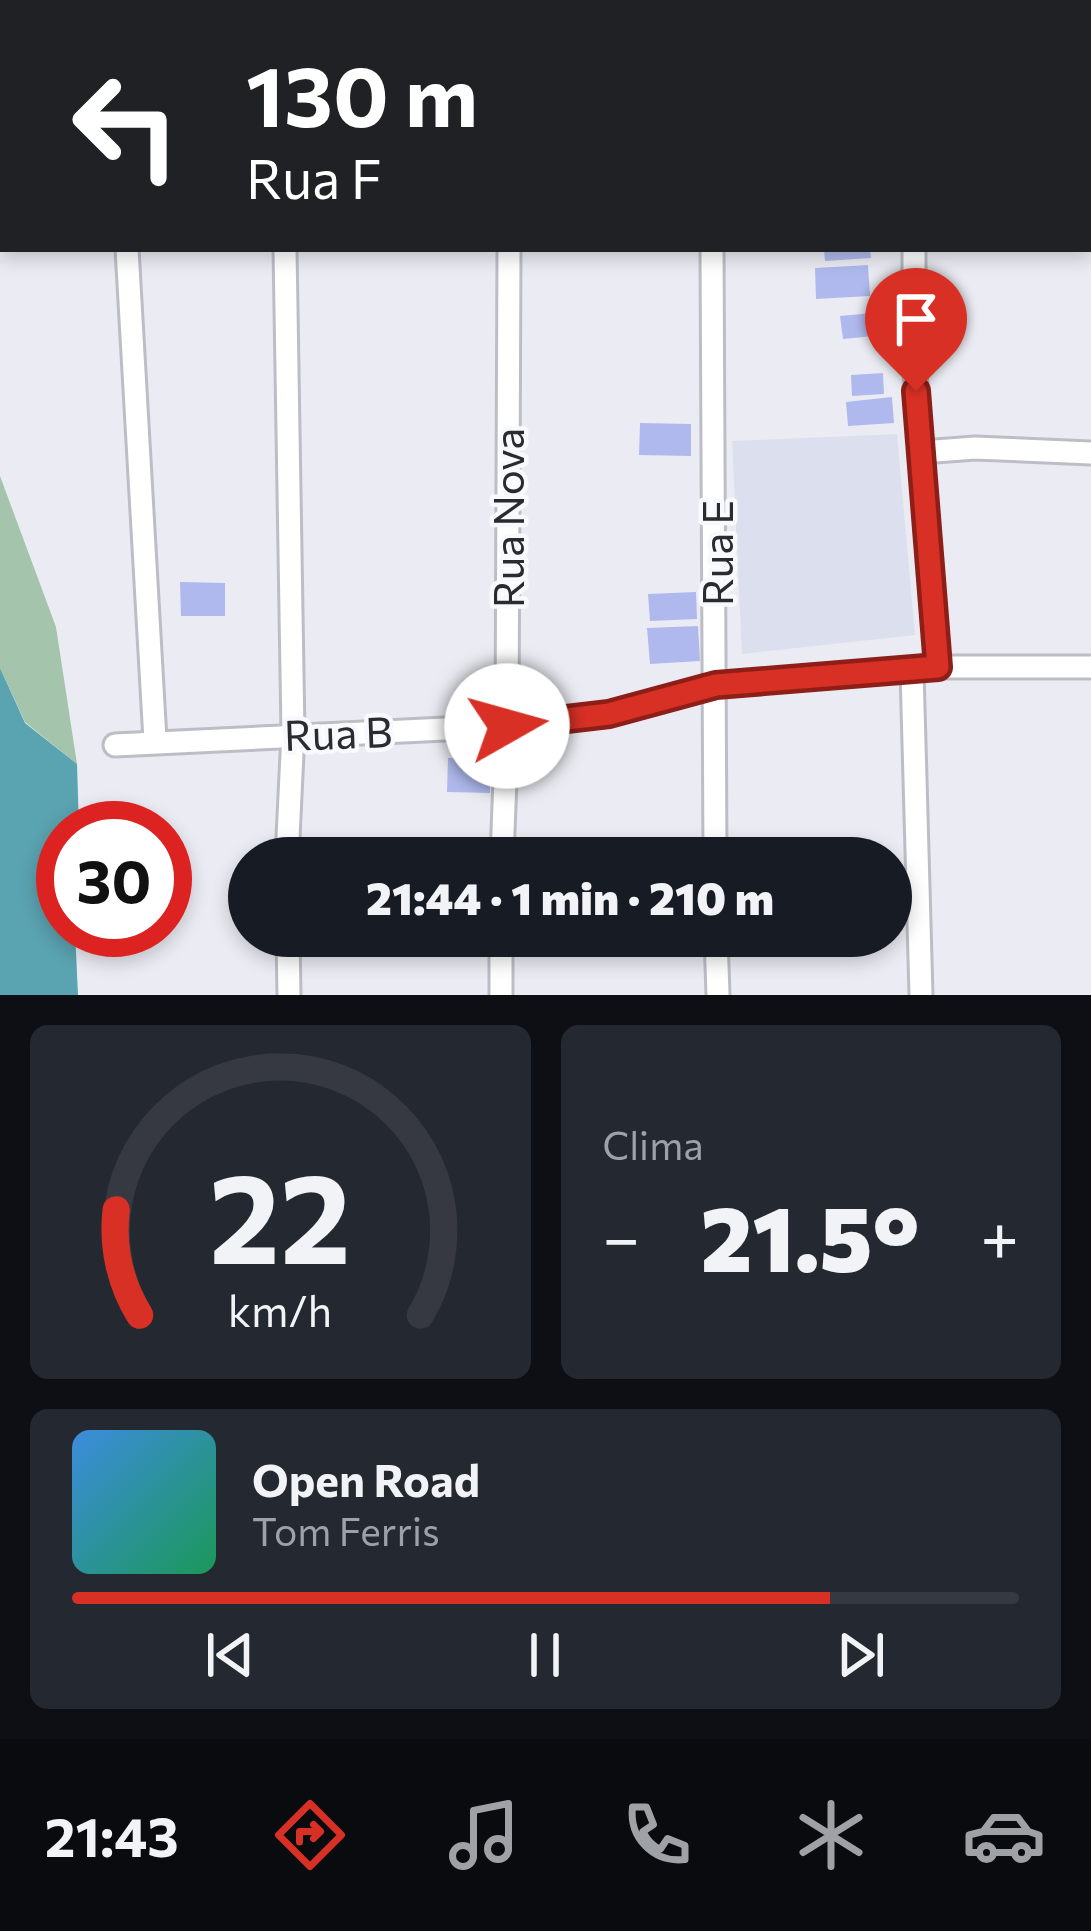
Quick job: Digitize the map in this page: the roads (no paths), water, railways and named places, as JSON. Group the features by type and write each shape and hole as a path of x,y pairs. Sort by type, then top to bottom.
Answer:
{"street":[{"path":"127,252 155,740"},
{"path":"284,252 293,734 288,837"},
{"name":"Rua Nova","path":"503,837 509,252"},
{"name":"Rua E","path":"712,252 715,837"},
{"path":"914,252 914,358 938,667"},
{"path":"922,452 975,448 1091,453"},
{"name":"Rua B","path":"115,745 507,726 609,714 716,685 938,667 1091,667"},
{"path":"912,670 921,995"},
{"path":"288,957 289,995"},
{"path":"500,995 501,957"},
{"path":"717,957 718,995"}],"water":[{"path":"0,668 25,723 77,764 78,801 36,801 36,957 76,957 78,995 0,995"}]}
